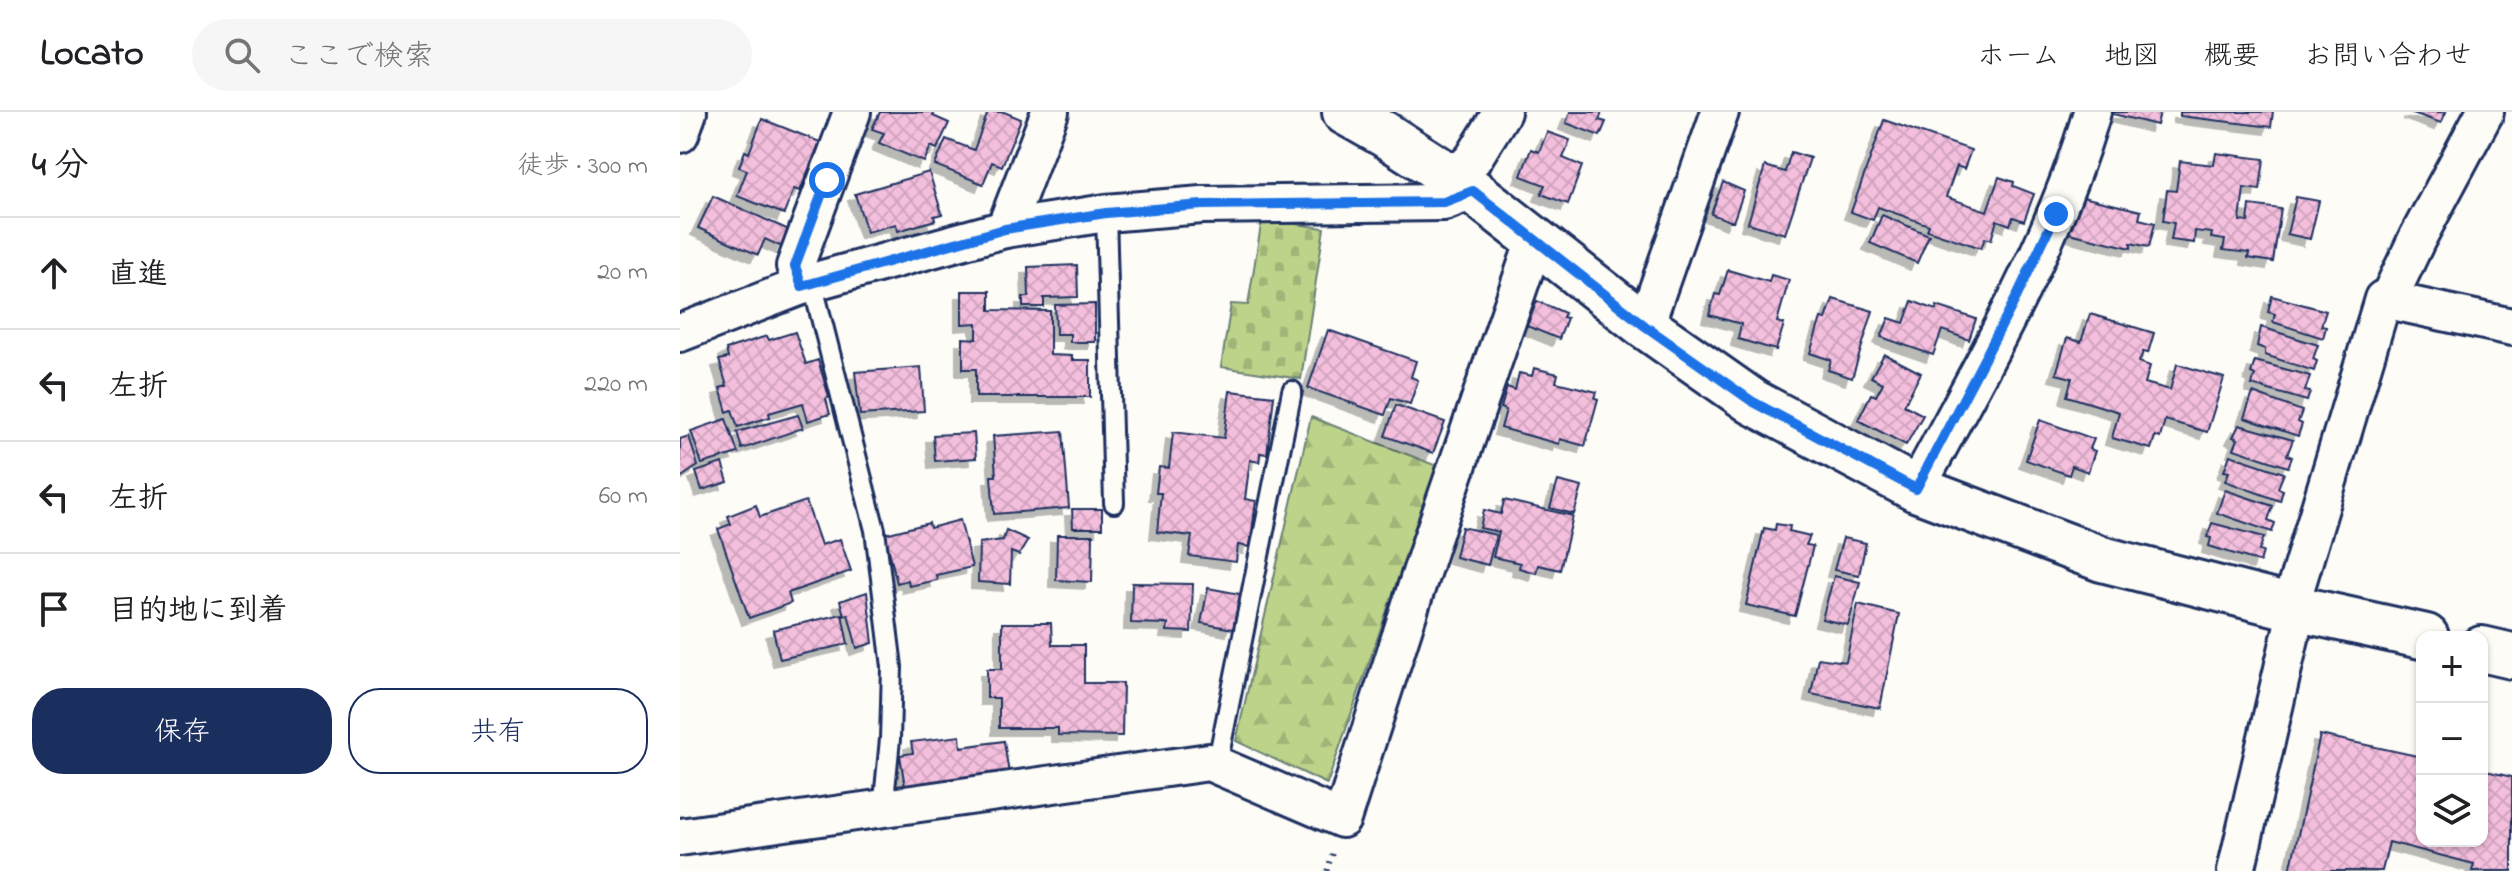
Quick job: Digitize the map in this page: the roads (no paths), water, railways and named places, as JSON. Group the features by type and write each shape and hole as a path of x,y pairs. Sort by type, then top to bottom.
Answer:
{"street":[{"path":"680,134 688,112"},
{"path":"807,284 795,266 852,112"},
{"path":"1005,229 1050,112"},
{"path":"1345,112 1463,185 1645,326 1753,402 1916,489 2102,559 2293,608 2416,635"},
{"path":"680,333 807,284 1005,229 1106,213 1202,205 1444,202 1463,185 1473,159 1502,112"},
{"path":"1645,326 1720,112"},
{"path":"1916,489 2016,298 2056,214 2092,112"},
{"path":"2388,300 2485,112"},
{"path":"680,837 1209,762 1342,819 1431,542 1535,240"},
{"path":"2236,871 2293,608 2383,299 2512,327"},
{"path":"2488,650 2512,656"}],"lane":[{"path":"1106,213 1114,503"},
{"path":"807,284 875,530 892,667 890,739 883,810"},
{"path":"1217,765 1292,391"}]}
